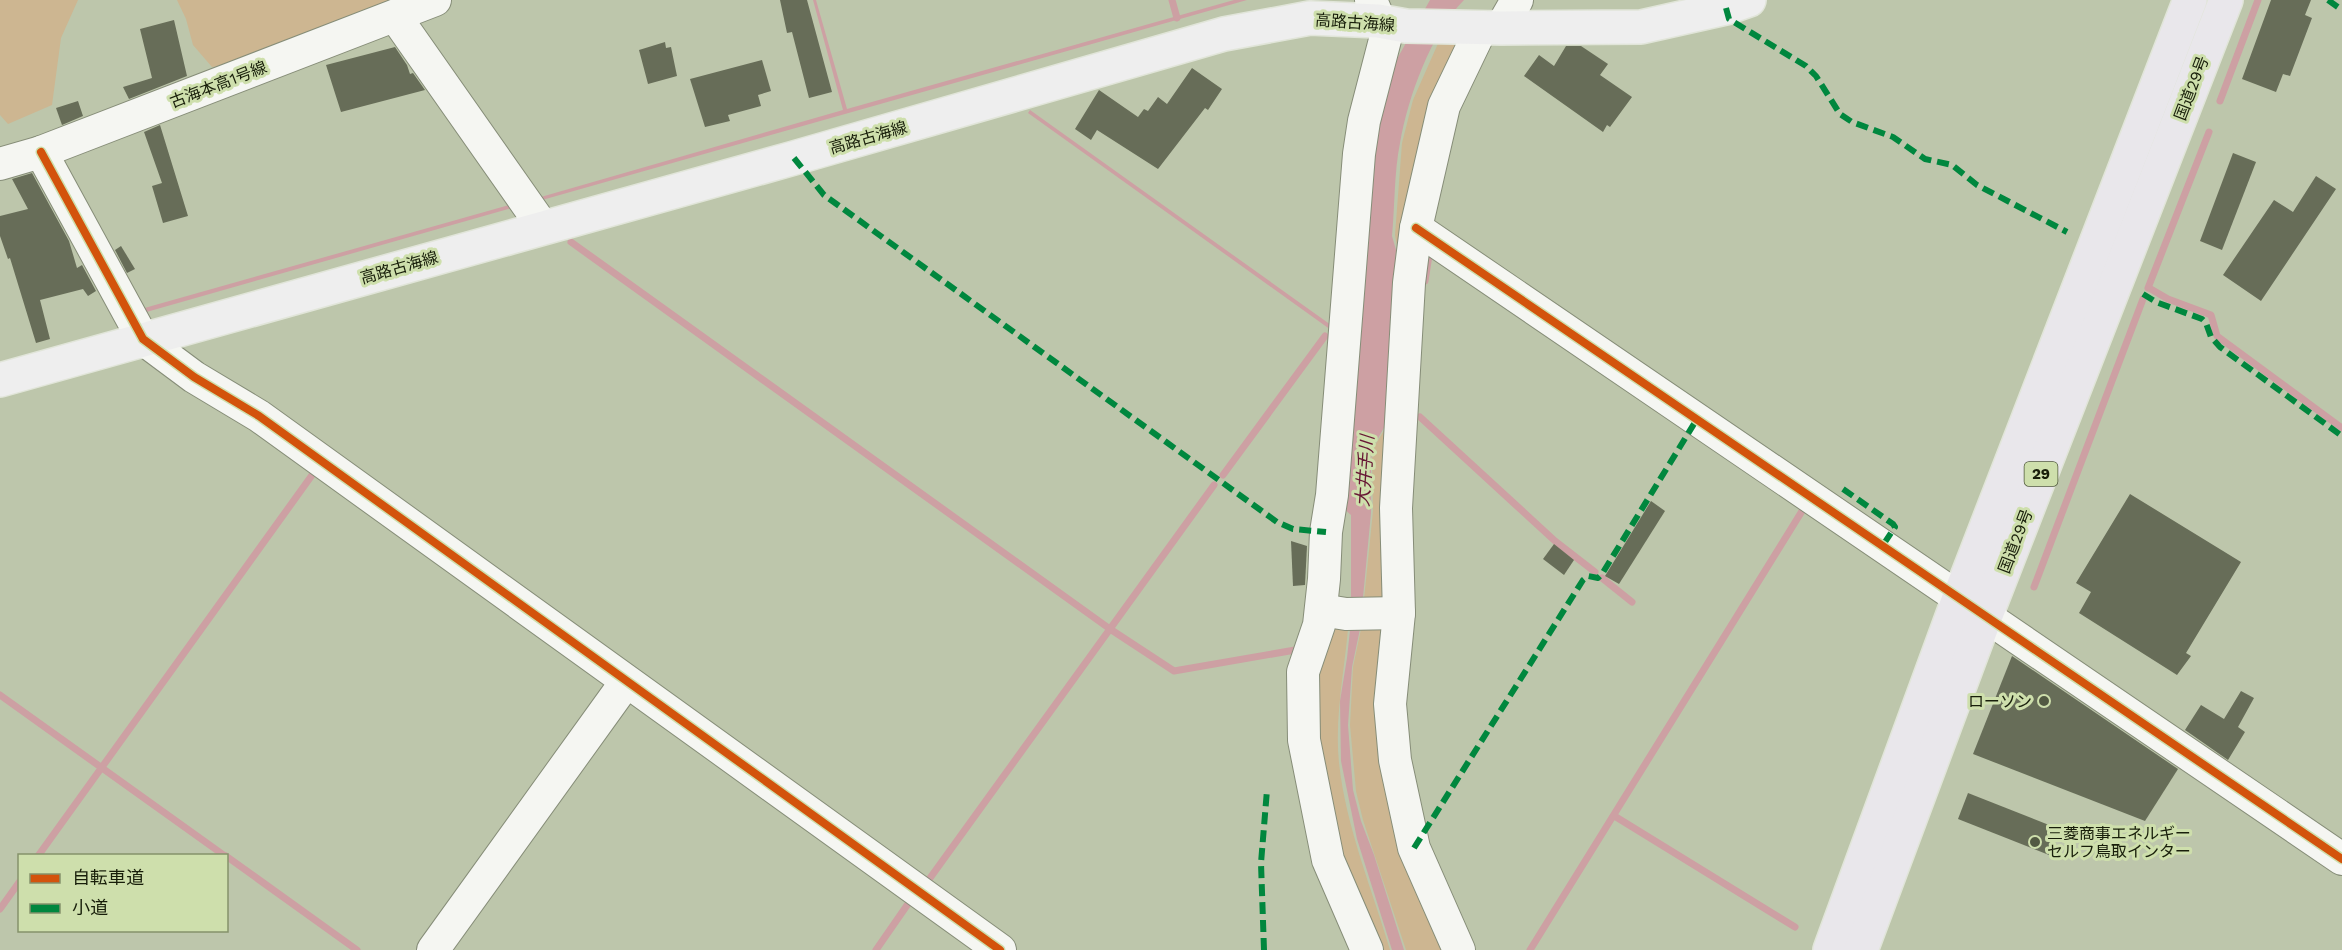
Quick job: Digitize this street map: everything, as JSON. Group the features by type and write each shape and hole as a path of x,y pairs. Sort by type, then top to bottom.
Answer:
{"highway":[{"name":"国道29号","path":"1830,950 1959,598 2190,0"},
{"name":"国道29号","path":"1861,950 1986,615 2226,0"}],"main road":[{"name":"高路古海線","path":"0,380 805,155 1224,34 1310,18 1386,12 1483,27 1641,27 1726,8 1749,0"}],"street":[{"name":"古海本高1号線","path":"0,164 41,152 435,0"},
{"path":"1458,950 1414,848 1395,760 1390,704 1399,613 1396,508 1408,283 1416,228 1444,106 1483,27 1517,0"},
{"path":"1344,612 1326,532 1332,495 1359,154 1364,121 1386,36 1386,12"},
{"path":"395,16 543,227"},
{"path":"41,152 143,339 194,377 259,416 1000,950"},
{"path":"1416,228 2342,859"},
{"path":"1367,950 1328,860 1304,740 1303,672 1319,625 1344,612 1399,613"},
{"path":"433,950 626,682"}],"shaded area":[{"path":"0,0 78,0 61,38 52,105 8,124 0,115"},
{"path":"177,0 402,0 238,64 212,67 193,45 186,19"},
{"path":"1440,39 1461,39 1439,109 1392,606 1363,609 1373,511 1372,459 1374,447 1386,427 1398,251 1395,235 1402,143 1413,100"},
{"path":"1349,616 1339,708 1339,763 1353,834 1390,950 1373,950 1333,858 1308,700 1337,617"},
{"path":"1390,618 1385,706 1450,950 1406,950 1363,820 1356,791 1350,725 1353,667 1361,629"}],"water":[{"path":"813,0 816,0 847,109 1234,0 1247,0 528,204 527,201 843,110"},
{"name":"大井手川","path":"1430,0 1464,0 1441,30 1431,48 1415,86 1398,154 1392,236 1396,250 1385,426 1373,447 1371,459 1371,513 1360,629 1352,667 1348,725 1353,790 1404,950 1392,950 1357,839 1341,761 1340,701 1351,621 1351,515 1343,508 1374,138 1383,99 1397,59"},
{"path":"1030,110 1331,325 1331,330 1028,113"},
{"path":"520,202 522,205 143,313 141,309"}],"building":[{"path":"780,0 807,0 832,92 809,98 792,32 787,33"},
{"path":"2271,0 2311,0 2305,15 2312,18 2290,76 2283,74 2276,92 2242,79"},
{"path":"174,20 187,76 129,99 123,87 152,78 140,29"},
{"path":"665,42 666,48 671,47 677,76 648,84 639,50"},
{"path":"1566,46 1581,46 1608,64 1600,75 1632,97 1610,127 1607,125 1603,132 1524,76 1539,55 1554,66"},
{"path":"395,47 410,74 413,73 425,90 341,112 326,65"},
{"path":"762,60 771,91 758,95 761,106 728,115 730,121 705,127 690,79"},
{"path":"1192,68 1222,89 1208,110 1205,108 1158,169 1097,130 1091,140 1075,129 1099,90 1138,117 1144,109 1148,111 1158,97 1167,104"},
{"path":"78,101 83,116 62,125 56,108"},
{"path":"160,125 188,216 163,223 152,186 162,183 144,132"},
{"path":"2233,153 2256,162 2222,250 2200,241"},
{"path":"32,173 69,241 77,268 82,265 96,291 88,296 83,289 40,300 50,339 36,343 10,258 8,259 0,236 0,216 28,209 12,179"},
{"path":"2316,176 2336,189 2261,301 2223,275 2274,200 2293,212"},
{"path":"121,246 135,269 127,273 115,250"},
{"path":"2130,494 2241,562 2186,653 2191,656 2177,675 2079,613 2091,592 2076,583"},
{"path":"1651,501 1665,511 1619,584 1605,576"},
{"path":"1291,541 1307,546 1305,585 1293,586"},
{"path":"1554,544 1574,560 1564,575 1543,559"},
{"name":"ローソン","path":"2012,656 2178,769 2145,821 1973,754"},
{"path":"2241,691 2254,698 2238,727 2245,732 2228,760 2185,730 2201,705 2224,719"},
{"path":"1968,793 2059,829 2049,855 1958,819"}],"waterway":[{"path":"1172,0 1177,18"},
{"path":"2220,101 2258,0"},
{"path":"2148,288 2209,132"},
{"path":"571,242 1110,629 1174,671 1301,649"},
{"path":"1425,281 1430,249"},
{"path":"2149,288 2168,299 2211,315 2217,336 2342,428"},
{"path":"2034,587 2143,299"},
{"path":"1223,475 1325,336"},
{"path":"1420,417 1555,541 1595,572"},
{"path":"39,854 315,471"},
{"path":"925,885 1214,485"},
{"path":"1530,950 1807,503"},
{"path":"1602,578 1632,602"},
{"path":"0,695 222,854"},
{"path":"1616,817 1795,927"},
{"path":"228,857 357,950"},
{"path":"0,909 18,884"},
{"path":"876,950 910,901"}],"marked path":[{"path":"2328,0 2342,10"},
{"path":"1726,8 1729,19 1806,66 1816,76 1840,114 1852,122 1893,137 1925,159 1952,165 1977,185 2067,232"},
{"path":"794,158 824,195 1277,522 1293,529 1326,532"},
{"path":"2143,294 2156,302 2202,319 2211,337 2220,347 2342,436"},
{"path":"1414,848 1583,580 1588,576 1598,578 1602,574 1697,419"},
{"path":"1843,489 1893,524 1895,527 1883,545"},
{"path":"1264,950 1261,863 1267,790"}],"cycle path":[{"path":"41,152 143,339 194,377 259,416 1000,950"},
{"path":"1416,228 2342,859"}],"place":[{"name":"ローソン","path":"2044,701"},
{"name":"三菱商事エネルギー セルフ鳥取インター","path":"2035,842"}]}
